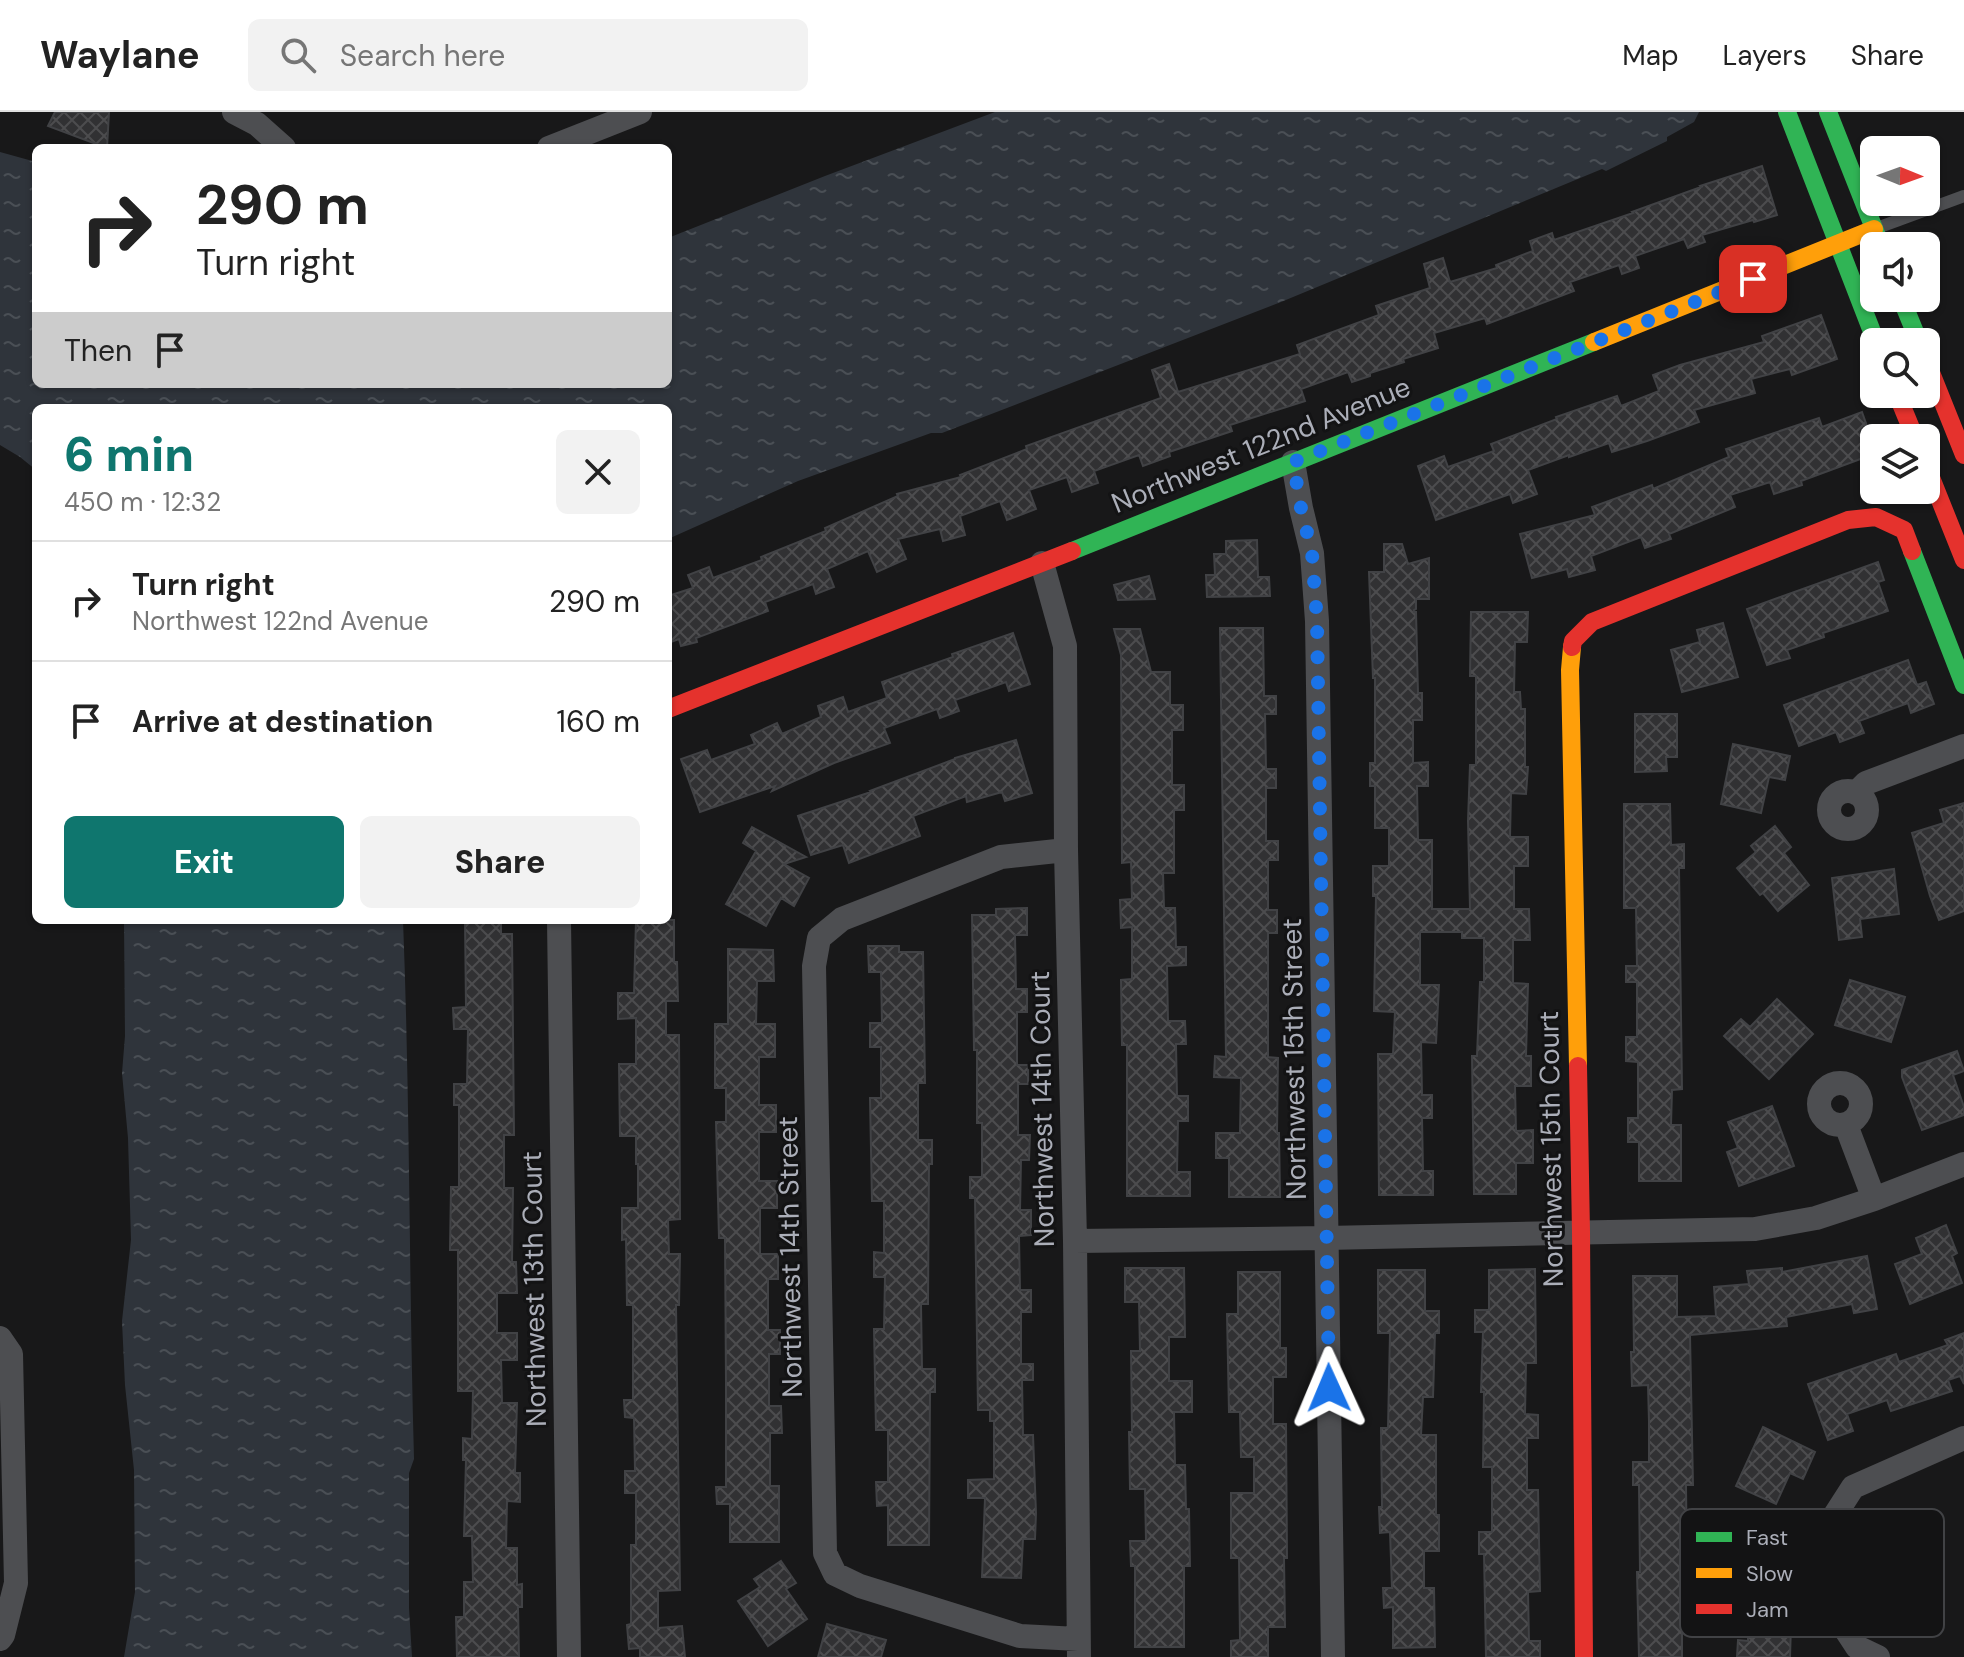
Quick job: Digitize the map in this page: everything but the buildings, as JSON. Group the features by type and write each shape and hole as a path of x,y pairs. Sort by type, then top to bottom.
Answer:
{"street":[{"path":"234,112 257,124 280,144"},
{"path":"557,144 604,119 640,112"},
{"path":"1787,112 1870,328"},
{"path":"1828,112 1875,232"},
{"name":"Northwest 122nd Avenue","path":"672,707 1837,245 1860,241"},
{"path":"1940,395 1964,455"},
{"name":"Northwest 15th Street","path":"1293,462 1312,553 1317,621 1333,1657"},
{"path":"1940,500 1964,560"},
{"name":"Northwest 15th Court","path":"1584,1657 1581,1232 1570,686 1573,641 1592,622 1848,520 1876,517 1904,530 1964,685"},
{"name":"Northwest 14th Court","path":"1042,563 1065,646 1078,1648"},
{"path":"1856,793 1866,783 1964,746"},
{"name":"Northwest 14th Street","path":"1066,850 1001,857 842,919 819,938 814,966 825,1553 835,1574 860,1586 1020,1636 1078,1648"},
{"name":"Northwest 13th Court","path":"559,924 569,1657"},
{"path":"1846,1125 1874,1199"},
{"path":"1075,1241 1755,1229 1816,1218 1964,1164"},
{"path":"0,1338 11,1354 16,1583 0,1639"},
{"path":"1839,1509 1853,1487 1964,1438"},
{"path":"1850,1637 1857,1647 1878,1657"}],"lane":[{"path":"1889,232 1964,196"}],"water":[{"path":"995,112 1699,112 1694,122 1667,137 1667,141 1606,171 1602,169 1281,302 942,433 931,433 798,481 672,537 672,404 32,404 32,467 0,445 0,152 32,161 32,388 672,388 672,236"},
{"path":"124,924 403,924 414,1459 409,1473 412,1657 124,1657 135,1592 134,1470 122,1321 131,1240 128,1138 122,1073 125,1036"}],"traffic: fast":[{"path":"1787,112 1871,328"},
{"path":"1828,112 1875,232"},
{"path":"1907,312 1913,328"},
{"path":"1072,551 1594,342"},
{"path":"1912,551 1964,685"}],"traffic: slow":[{"path":"1594,342 1874,229"},
{"path":"1572,647 1578,1066"}],"traffic: jam":[{"path":"1940,395 1964,455"},
{"path":"1903,408 1909,424"},
{"path":"1940,500 1964,560"},
{"path":"1572,647 1573,641 1592,622 1848,520 1876,517 1904,530 1912,551"},
{"path":"672,707 1072,551"},
{"path":"1578,1066 1584,1657"}],"route":[{"path":"1329,1388 1317,621 1312,553 1293,462 1753,279"}]}
